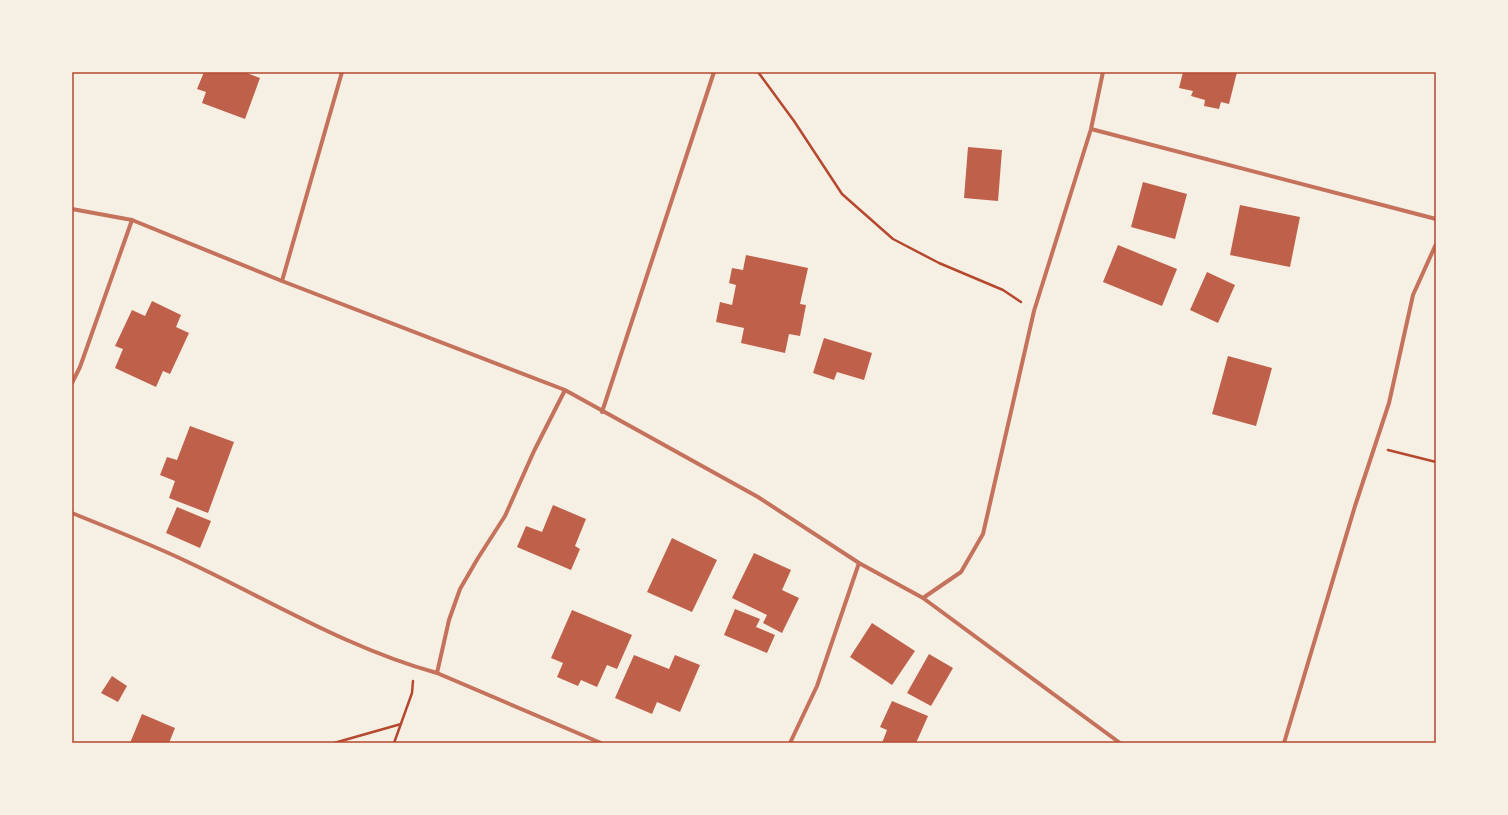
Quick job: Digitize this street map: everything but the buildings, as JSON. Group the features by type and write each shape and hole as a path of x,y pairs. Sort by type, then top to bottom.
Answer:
{"street":[{"path":"282,281 342,72"},
{"path":"602,412 714,72"},
{"path":"923,598 961,572 983,534 1034,311 1091,129 1103,72"},
{"path":"1091,129 1436,219"},
{"path":"72,209 132,220 282,281 565,390 602,412 758,497 859,563 923,598 1118,743"},
{"path":"72,383 80,367 132,220"},
{"path":"1284,743 1355,506 1389,403 1413,295 1436,244"},
{"path":"437,673 449,620 460,589 478,558 506,516 534,451 565,390"},
{"path":"72,513 189,562 330,633 414,667 437,673 601,743"},
{"path":"790,743 816,686 859,563"}],"path":[{"path":"758,72 794,120 842,194 893,239 939,263 1003,290 1034,311"},
{"path":"1374,447 1436,462"},
{"path":"394,743 412,693 414,667"},
{"path":"334,743 401,724"}]}
